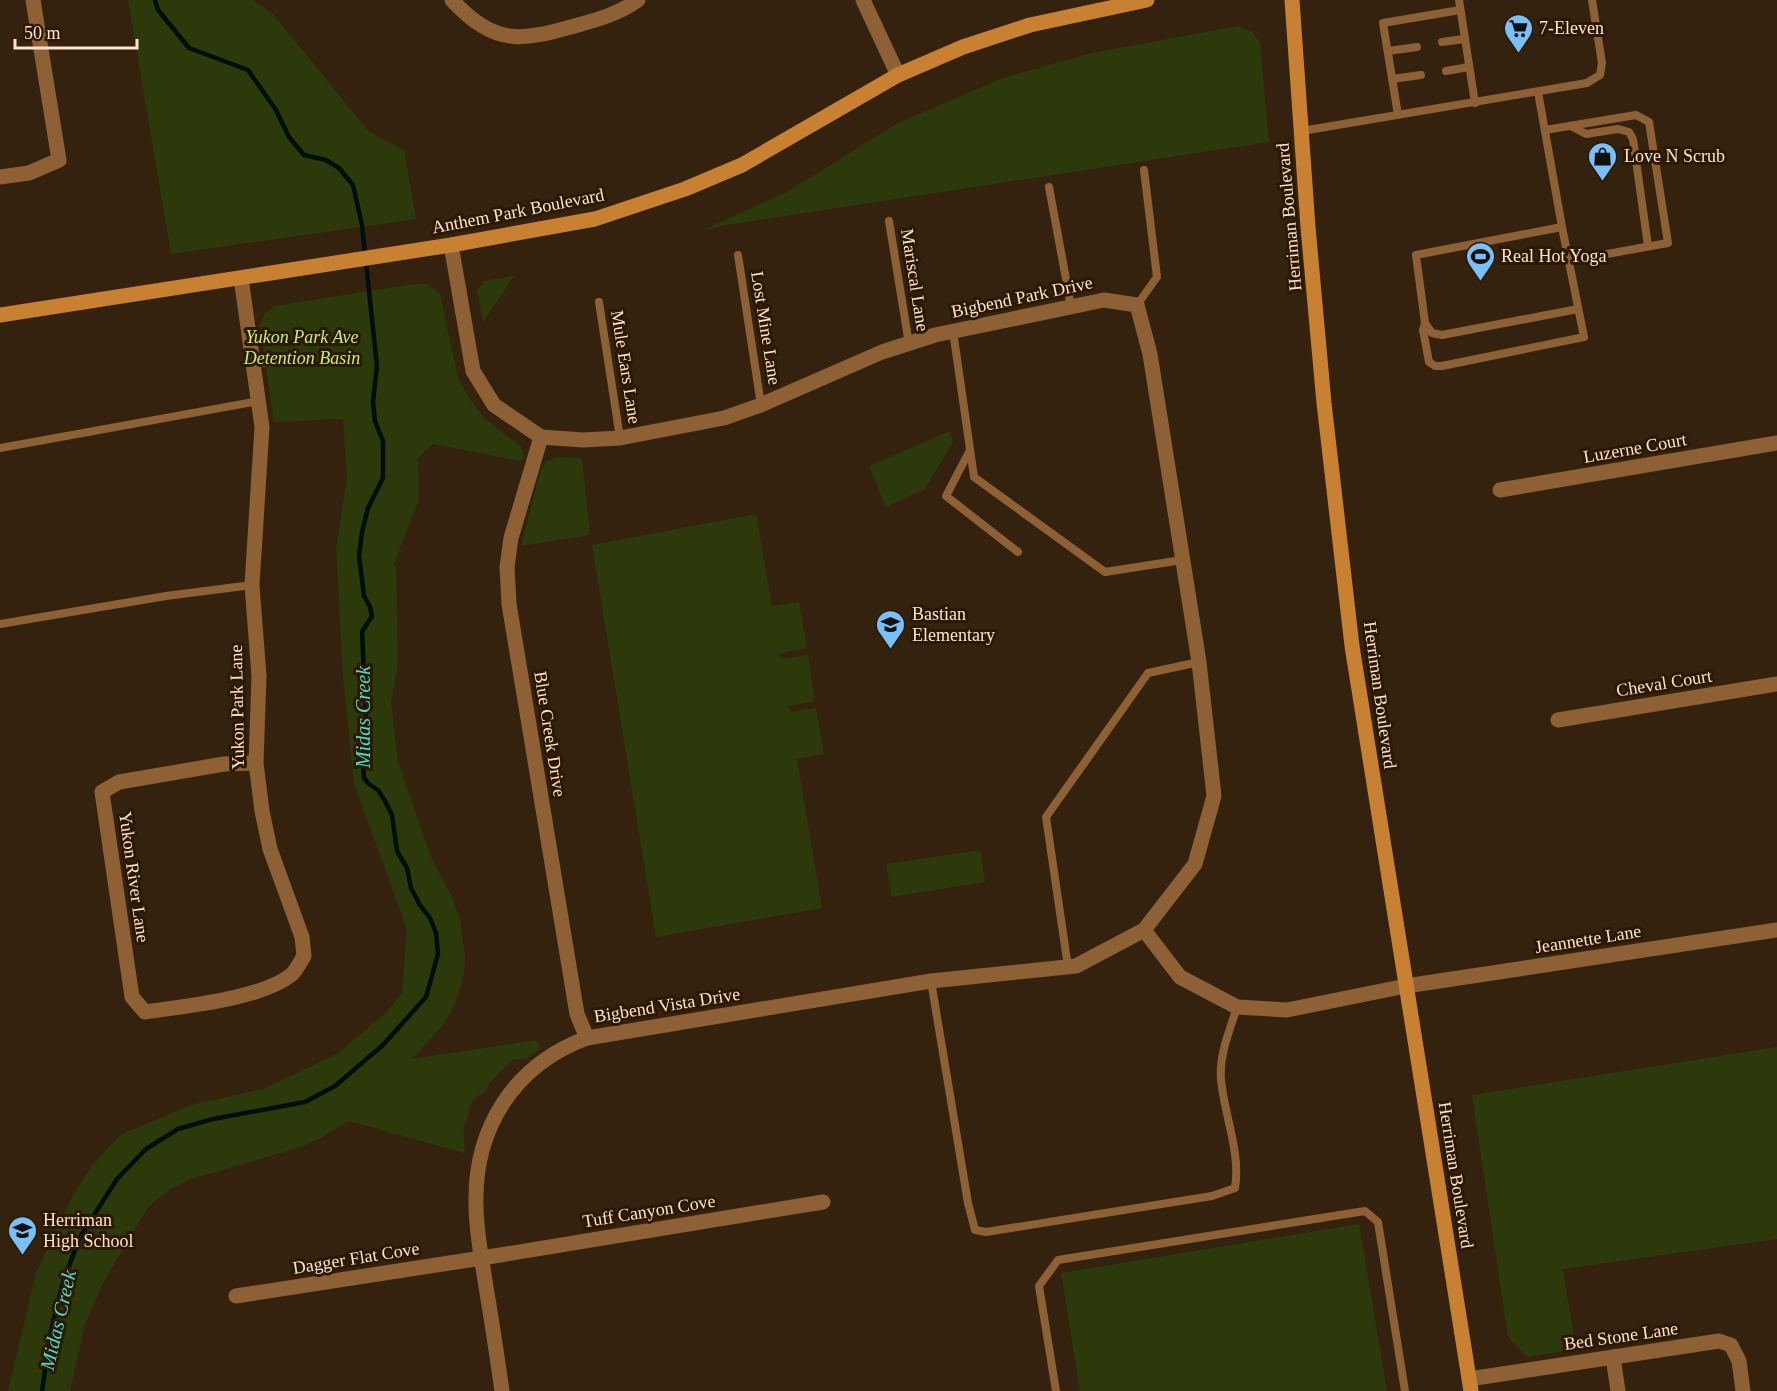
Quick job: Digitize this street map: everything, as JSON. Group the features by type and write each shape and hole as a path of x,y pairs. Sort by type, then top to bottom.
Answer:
{"main road":[{"name":"Anthem Park Boulevard","path":"0,315 408,252 595,219 685,189 742,165 898,75 963,47 1030,25 1147,0"},
{"name":"Herriman Boulevard","path":"1292,0 1324,403 1352,646 1470,1385"}],"street":[{"path":"0,177 29,173 59,160 33,0"},
{"path":"452,0 476,24 501,35 519,38 537,37 621,12 638,0"},
{"path":"863,0 898,75"},
{"path":"451,245 473,371 494,405 541,437"},
{"name":"Yukon Park Lane","path":"145,1012 238,997 265,988 292,975 304,956 302,937 270,849 256,763 259,676 252,585 262,427 241,278"},
{"name":"Bigbend Park Drive","path":"541,437 583,440 620,438 724,418 761,405 882,352 953,331 1104,300 1137,306"},
{"path":"1137,306 1150,354 1199,662 1214,796 1195,864 1144,930 1180,977 1237,1007"},
{"name":"Blue Creek Drive","path":"541,437 511,538 507,567 509,604 577,1014 587,1038"},
{"name":"Luzerne Court","path":"1500,490 1777,444"},
{"name":"Cheval Court","path":"1558,720 1777,684"},
{"name":"Yukon River Lane","path":"145,1012 132,997 102,792 119,782 224,764 256,763"},
{"name":"Bigbend Vista Drive","path":"502,1391 477,1224 476,1189 481,1152 495,1116 512,1091 532,1069 556,1051 587,1038 931,981 1076,966 1144,930"},
{"name":"Jeannette Lane","path":"1237,1007 1287,1010 1406,986 1777,930"},
{"name":"Tuff Canyon Cove","path":"482,1258 823,1202"},
{"name":"Dagger Flat Cove","path":"236,1296 482,1258"},
{"name":"Bed Stone Lane","path":"1470,1385 1612,1357 1719,1341 1731,1345 1738,1360 1743,1391"},
{"path":"1612,1357 1618,1391"}],"lane":[{"path":"1459,0 1475,103"},
{"path":"1302,131 1587,83 1600,75 1602,63 1592,0"},
{"path":"1398,115 1383,22 1460,10"},
{"path":"1442,42 1465,39"},
{"path":"1388,51 1417,46"},
{"path":"1446,71 1469,67"},
{"path":"1392,79 1421,75"},
{"path":"1425,323 1423,330 1427,359 1435,366 1584,337 1538,92"},
{"path":"1545,130 1636,115 1649,122 1668,243 1568,261"},
{"path":"1571,126 1586,134 1618,129 1629,132 1633,138 1648,246"},
{"path":"1137,306 1157,278 1144,170"},
{"path":"1049,188 1071,306"},
{"name":"Mariscal Lane","path":"889,221 909,344"},
{"path":"1562,227 1416,255 1425,323 1431,333 1442,335 1578,309"},
{"name":"Lost Mine Lane","path":"738,255 761,405"},
{"name":"Mule Ears Lane","path":"599,302 620,438"},
{"path":"953,331 974,477 1105,572 1182,560"},
{"path":"254,364 281,361"},
{"path":"0,448 259,401"},
{"path":"970,450 946,496 1018,552"},
{"path":"0,624 166,596 252,585"},
{"path":"1068,967 1046,817 1148,673 1199,662"},
{"path":"931,981 968,1203 975,1230 986,1232 1212,1196 1235,1188 1238,1171 1221,1080 1221,1061 1237,1007"},
{"path":"1056,1391 1039,1286 1058,1260 1365,1211 1378,1222 1405,1391"}],"green space":[{"path":"128,0 253,0 273,14 369,132 404,150 416,219 171,254"},
{"path":"1238,26 1252,32 1260,42 1269,142 726,225 701,231 789,191 896,124 1003,78 1092,53"},
{"path":"514,276 483,322 477,290 484,281"},
{"name":"Yukon Park Ave Detention Basin","path":"414,284 427,284 440,294 458,378 484,418 521,447 524,456 521,461 433,444 417,459 418,502 394,564 396,567 398,662 391,703 398,761 430,855 452,897 460,920 465,957 464,974 454,1007 443,1025 412,1059 536,1040 541,1048 527,1058 508,1063 489,1084 485,1092 474,1100 464,1126 464,1153 349,1121 317,1140 295,1149 191,1179 169,1190 149,1206 103,1283 85,1325 70,1391 8,1391 36,1273 73,1195 92,1166 120,1135 191,1105 263,1089 337,1054 387,1012 402,993 407,929 354,784 343,676 336,549 347,477 343,419 274,422 260,325 265,313 275,306"},
{"path":"950,431 953,442 925,489 886,507 869,466"},
{"path":"558,457 582,458 590,535 521,546 541,469 547,461"},
{"path":"756,514 772,606 799,602 807,648 780,653 781,659 808,655 815,701 789,706 790,712 816,708 824,754 797,759 822,908 656,937 592,545"},
{"path":"980,850 985,882 892,897 886,864"},
{"path":"1777,1047 1777,1239 1563,1269 1576,1349 1527,1357 1508,1337 1472,1095"},
{"path":"1359,1224 1387,1391 1080,1391 1061,1273"}],"waterway":[{"name":"Midas Creek","path":"42,1391 51,1331 63,1282 80,1237 117,1179 146,1149 178,1129 213,1119 305,1102 335,1086 383,1045 426,997 438,954 436,933 430,918 411,888 407,868 397,851 392,815 378,790 364,778 362,749 367,740 362,632 372,616 364,596 359,556 368,508 383,478 383,441 375,421 373,402 377,366 362,225 353,185 339,168 326,160 304,155 289,137 276,110 248,70 189,48 158,10 155,0"}],"place":[{"name":"7-Eleven","path":"1518,54"},
{"name":"Love N Scrub","path":"1603,182"},
{"name":"Real Hot Yoga","path":"1480,282"},
{"name":"Bastian Elementary","path":"891,650"},
{"name":"Herriman High School","path":"22,1256"}]}
